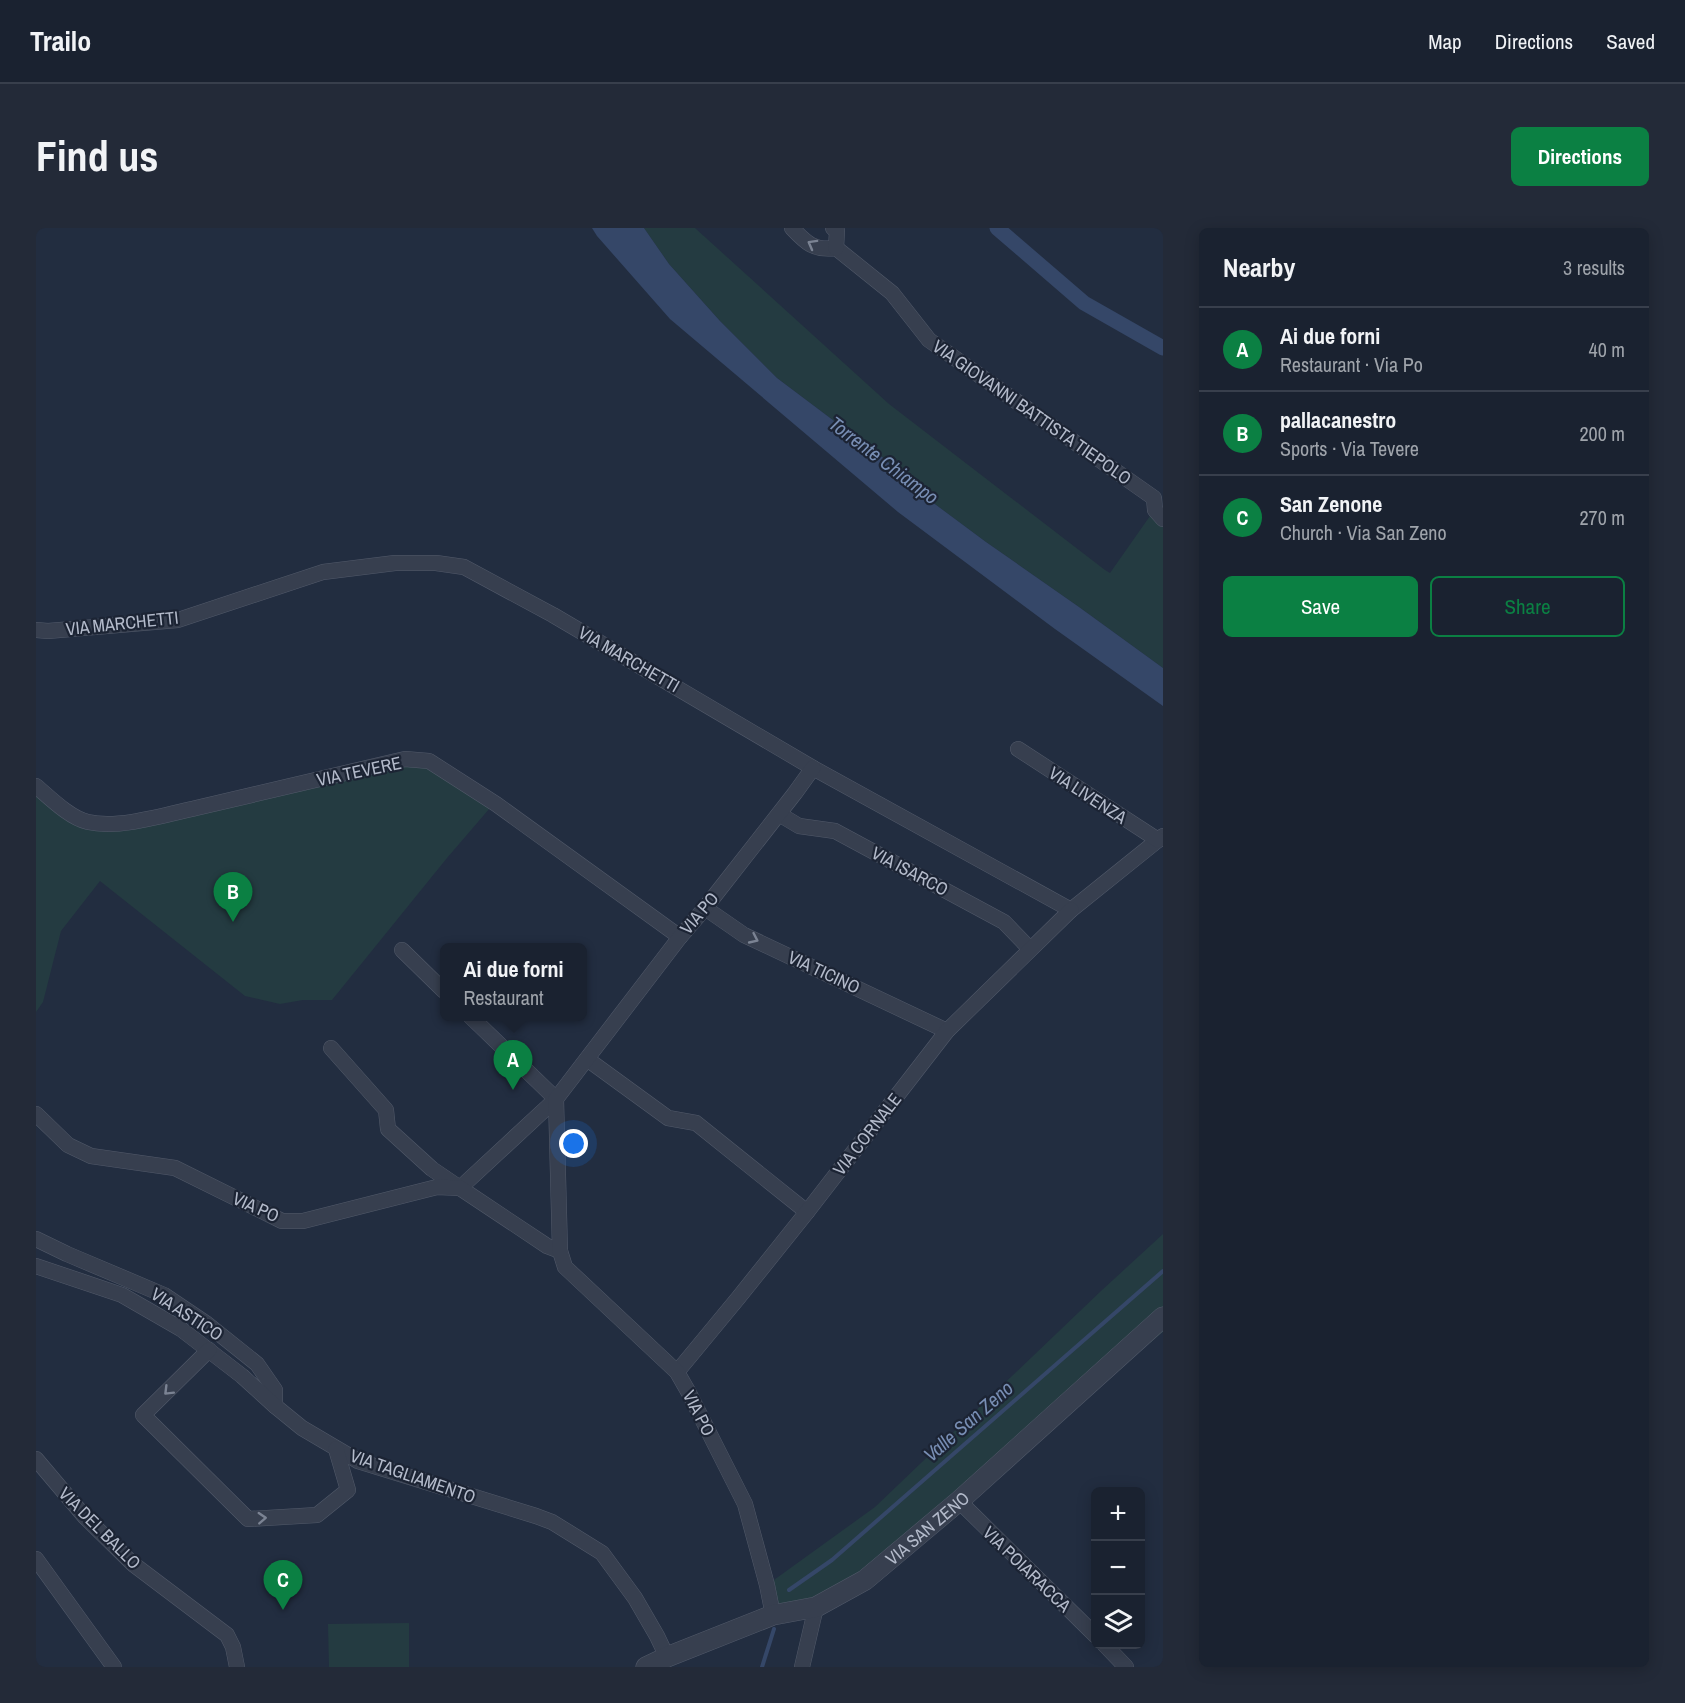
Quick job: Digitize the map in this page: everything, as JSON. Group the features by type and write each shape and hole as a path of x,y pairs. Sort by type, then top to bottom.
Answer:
{"street":[{"path":"792,228 806,243 823,250 836,248 837,231 833,228"},
{"name":"VIA GIOVANNI BATTISTA TIEPOLO","path":"836,248 892,293 929,340 1159,496 1155,510 1163,519"},
{"name":"VIA MARCHETTI","path":"36,630 178,620 323,572 395,563 436,563 464,567 553,615 813,768 1071,910"},
{"name":"VIA LIVENZA","path":"1018,749 1161,838"},
{"name":"VIA TEVERE","path":"36,786 62,808 86,822 110,825 243,798 405,759 429,761 496,804 680,937"},
{"name":"VIA PO","path":"36,1114 68,1145 91,1156 174,1168 282,1221 303,1221 437,1187 460,1188 556,1099 813,768"},
{"name":"VIA ISARCO","path":"779,814 800,826 835,831 1004,921 1030,950"},
{"path":"1071,910 1161,838"},
{"name":"VIA TICINO","path":"705,908 744,934 946,1030"},
{"name":"VIA CORNALE","path":"677,1372 807,1212 946,1030 1071,910"},
{"path":"402,950 440,987"},
{"path":"474,1021 556,1099"},
{"path":"331,1048 386,1110 388,1129 432,1169 547,1246 560,1251"},
{"path":"587,1059 668,1118 696,1123 807,1212"},
{"name":"VIA PO","path":"556,1099 560,1251 565,1267 677,1372 745,1504 767,1585 772,1615"},
{"name":"VIA ASTICO","path":"36,1239 164,1295 207,1324 257,1364 275,1390 274,1406"},
{"name":"VIA TAGLIAMENTO","path":"36,1266 122,1295 181,1329 242,1376 302,1428 358,1461 552,1522 602,1553 636,1598 667,1657"},
{"name":"VIA SAN ZENO","path":"646,1667 772,1615 816,1607 865,1581 959,1502 1163,1317"},
{"path":"209,1350 143,1415 248,1519 317,1515 348,1490 336,1449"},
{"name":"VIA DEL BALLO","path":"36,1459 85,1518 133,1564 228,1635 237,1667"},
{"name":"VIA POIARACCA","path":"959,1502 1091,1632"},
{"path":"36,1559 114,1667"},
{"path":"802,1667 816,1607"},
{"path":"1109,1649 1126,1667"}],"green space":[{"path":"644,228 695,228 889,404 1110,573 1150,516 1163,525 1163,668 916,490 886,460 777,378 720,321 669,264"},
{"path":"406,754 490,808 332,1000 303,1000 280,1004 245,996 100,881 61,931 43,1002 36,1012 36,784 69,811 104,820 308,783"},
{"path":"1163,1234 1163,1332 865,1580 773,1615 767,1585 875,1507"},
{"path":"409,1623 409,1667 329,1667 328,1624"}],"water":[{"name":"Torrente Chiampo","path":"592,228 644,228 669,264 720,321 777,378 886,460 916,490 1163,668 1163,706 898,512 670,319"}],"waterway":[{"path":"997,228 1084,303 1163,348"},
{"name":"Valle San Zeno","path":"789,1590 832,1560 1163,1271"},
{"name":"Valle San Zeno","path":"762,1667 774,1629"}],"place":[{"name":"pallacanestro","path":"233,922"},
{"name":"Ai due forni","path":"513,1090"},
{"name":"San Zenone","path":"283,1610"}]}
